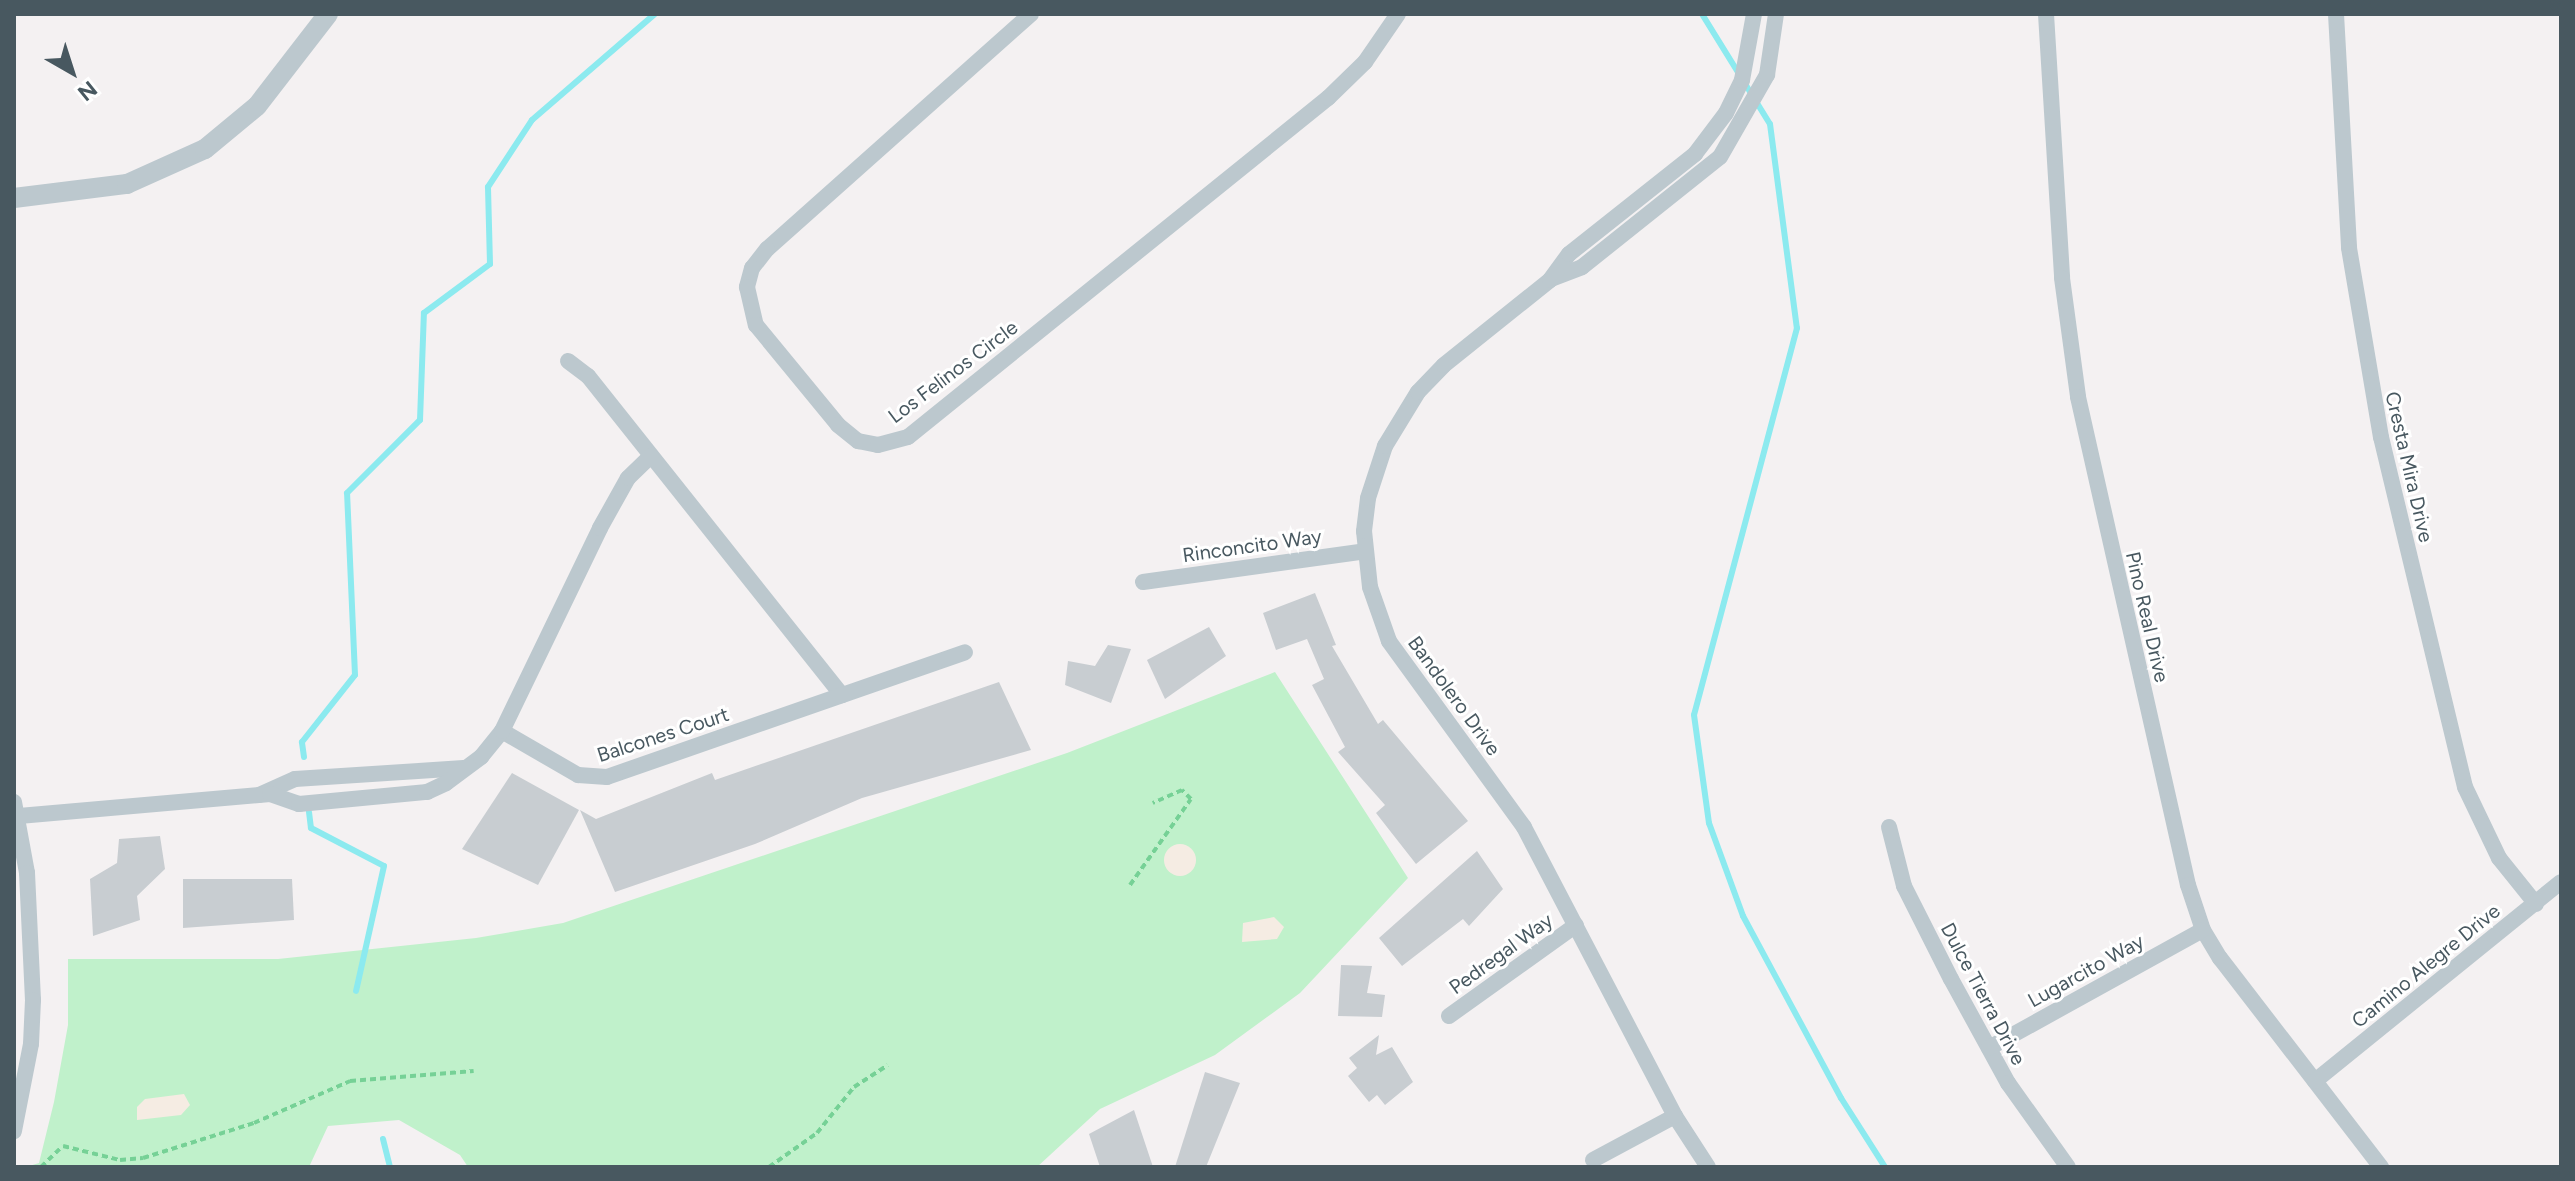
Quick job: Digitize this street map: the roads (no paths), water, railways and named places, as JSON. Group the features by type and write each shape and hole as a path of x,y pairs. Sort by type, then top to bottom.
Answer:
{"street":[{"path":"14,198 127,184 205,149 257,106 328,14"},
{"name":"Los Felinos Circle","path":"1031,14 767,249 752,268 747,287 756,325 838,425 858,441 878,445 908,437 1328,98 1365,62 1398,14"},
{"name":"Bandolero Drive","path":"1708,1167 1675,1116 1517,817 1389,641 1370,587 1365,551 1368,498 1398,420 1444,365 1550,280 1569,254 1695,154 1726,113 1742,80 1754,14"},
{"name":"Bandolero Drive","path":"1550,280 1582,267 1720,157 1767,75 1776,14"},
{"name":"Pino Real Drive","path":"2046,14 2062,278 2078,397 2181,857 2203,930 2267,1024 2381,1167"},
{"name":"Cresta Mira Drive","path":"2336,14 2349,248 2381,437 2465,787 2499,858 2536,904"},
{"path":"568,361 588,376 842,695"},
{"path":"14,1131 31,1044 33,1000 31,910 16,809 259,795 299,804 427,792 464,768 502,731 600,528 628,478 651,456"},
{"name":"Rinconcito Way","path":"1143,582 1365,551"},
{"name":"Balcones Court","path":"502,731 578,775 607,777 965,652"},
{"path":"259,795 280,782 325,776 464,768"},
{"path":"325,776 329,801"},
{"name":"Dulce Tierra Drive","path":"1889,827 1904,886 1989,1048 2068,1167"},
{"name":"Camino Alegre Drive","path":"2315,1081 2561,882"},
{"name":"Pedregal Way","path":"1449,1016 1576,925"},
{"name":"Lugarcito Way","path":"1989,1048 2203,930"},
{"path":"1593,1160 1675,1116"}],"waterway":[{"path":"304,757 302,742 355,675 347,493 420,420 424,313 490,264 488,187 532,120 655,14"},
{"path":"1702,14 1770,124 1797,328 1694,715 1709,823 1743,916 1841,1098 1885,1167"},
{"path":"309,812 311,828 384,866 356,991"},
{"path":"383,1139 390,1167"}]}
